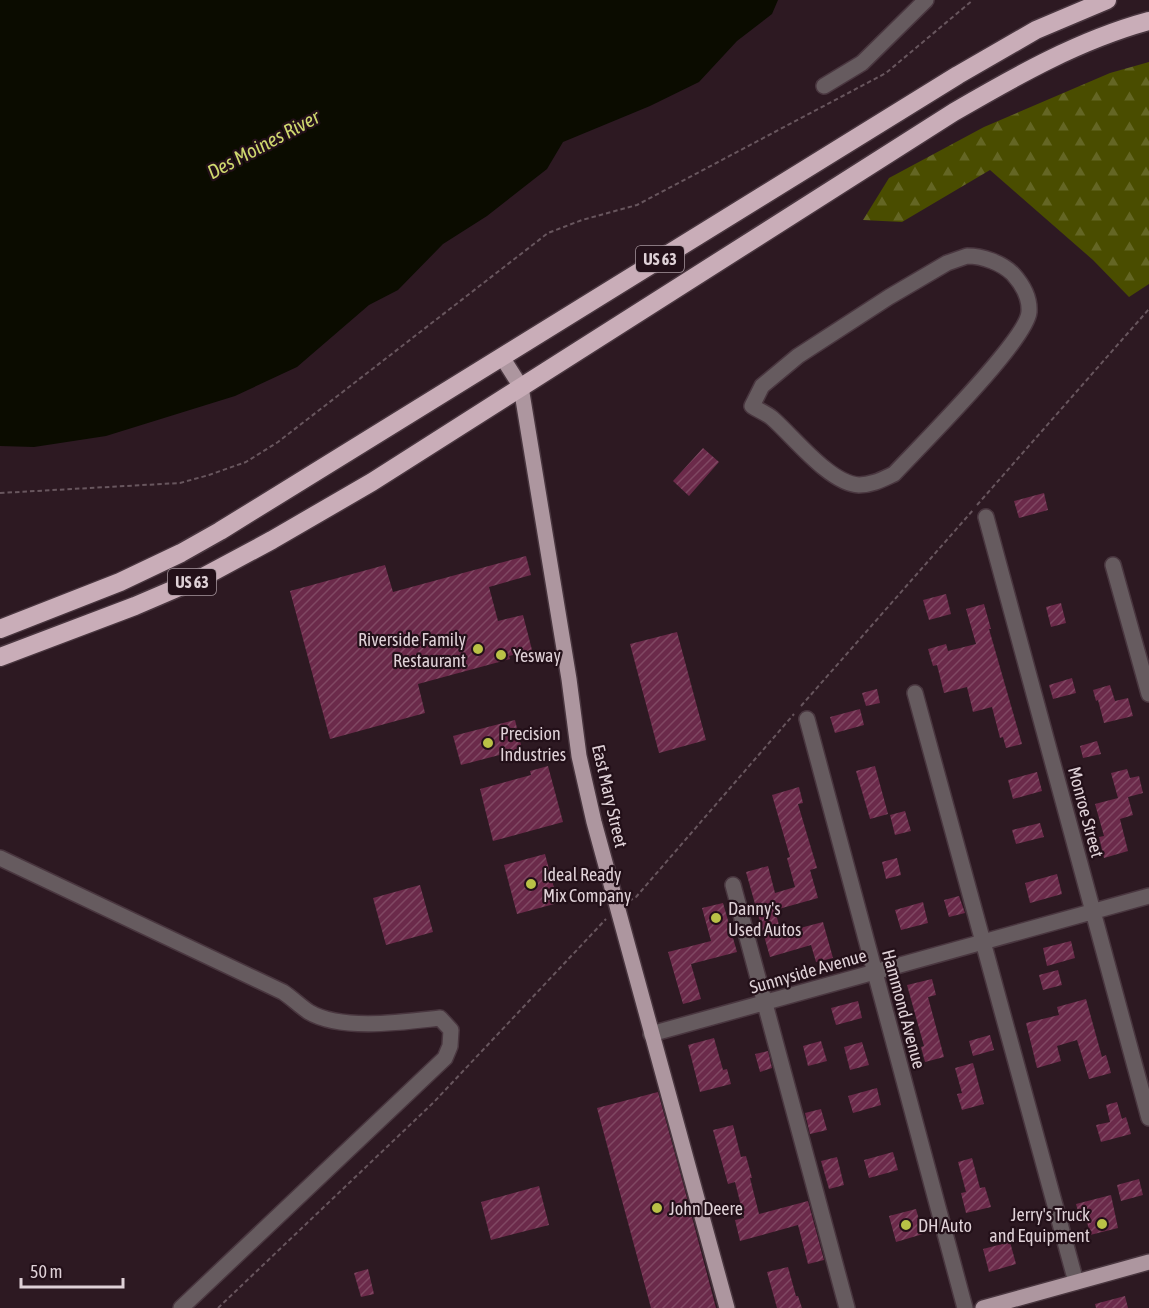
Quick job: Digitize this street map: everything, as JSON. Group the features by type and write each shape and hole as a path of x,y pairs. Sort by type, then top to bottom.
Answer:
{"highway":[{"name":"US 63","path":"0,629 120,582 181,553 958,75 1036,30 1107,0"},
{"name":"US 63","path":"0,657 135,606 205,576 272,540 372,482 964,106 1032,67 1124,28 1149,21"}],"main road":[{"name":"East Mary Street","path":"502,357 521,387 569,679 579,756 617,908 727,1308"},
{"path":"983,1308 1149,1262"}],"street":[{"path":"824,86 862,63 926,0"},
{"path":"968,256 977,256 1009,270 1021,282 1029,312 1024,326 1008,350 894,474 872,484 857,485 840,479 812,458 770,416 752,406 762,386 798,356 948,263 968,256"},
{"name":"Monroe Street","path":"986,517 1149,1118"},
{"path":"1113,565 1149,694"},
{"path":"915,693 1076,1282"},
{"name":"Hammond Avenue","path":"807,719 965,1308"},
{"path":"0,858 283,992 310,1012 338,1021 396,1023 440,1018 451,1030 450,1046 445,1058 182,1308"},
{"path":"733,885 847,1308"},
{"name":"Sunnyside Avenue","path":"651,1034 1149,896"}],"path":[{"path":"0,493 180,483 246,462 278,442 548,233 582,220 637,205 886,73 973,0"},
{"path":"219,1308 434,1102 617,908 636,897 1149,309"}],"green space":[{"path":"1149,62 1149,284 1129,297 1093,260 990,170 902,222 863,220 889,178 984,127 1110,73"}],"water":[{"name":"Des Moines River","path":"0,0 778,0 772,14 737,41 699,82 650,106 563,142 547,169 487,216 443,244 398,290 369,305 297,367 235,396 106,436 34,447 0,446"}],"building":[{"path":"703,448 719,462 689,496 673,481"},
{"path":"1044,493 1048,510 1019,518 1014,501"},
{"path":"526,556 531,575 489,587 498,621 523,615 532,650 509,656 510,659 418,684 425,713 330,739 290,591 385,565 393,592"},
{"path":"946,594 951,614 929,620 923,600"},
{"path":"1061,603 1066,623 1051,627 1046,607"},
{"path":"984,604 1022,744 1006,748 1003,737 1000,738 992,707 973,712 967,687 944,693 937,665 933,666 928,649 946,644 948,651 976,644 966,609"},
{"path":"677,632 706,740 659,753 630,644"},
{"path":"1072,678 1076,693 1053,699 1049,685"},
{"path":"1110,685 1115,701 1128,698 1133,716 1104,723 1093,690"},
{"path":"877,689 880,703 866,706 862,693"},
{"path":"860,709 864,725 835,733 830,717"},
{"name":"Precision Industries","path":"515,720 522,749 461,765 453,736"},
{"path":"1097,741 1101,754 1083,758 1080,746"},
{"path":"548,766 563,822 493,841 480,789 531,775 530,771"},
{"path":"875,766 888,814 870,819 856,771"},
{"path":"1127,769 1130,778 1139,776 1143,793 1128,797 1133,815 1120,819 1128,851 1104,858 1099,837 1104,836 1095,804 1118,798 1111,773"},
{"path":"1037,772 1042,791 1013,799 1008,780"},
{"path":"799,787 803,803 798,804 817,868 810,870 818,898 775,910 781,933 823,922 833,958 816,962 811,945 770,957 746,872 768,866 775,893 795,887 787,858 790,857 772,795"},
{"path":"905,811 911,831 895,835 890,815"},
{"path":"1040,823 1044,837 1016,844 1012,830"},
{"name":"Ideal Ready Mix Company","path":"545,854 558,903 517,914 504,865"},
{"path":"897,858 901,875 886,879 882,862"},
{"path":"1057,874 1062,894 1030,903 1025,883"},
{"path":"420,885 433,932 386,945 373,898"},
{"path":"959,896 965,913 949,917 944,900"},
{"path":"923,902 928,923 901,930 895,910"},
{"path":"723,903 737,952 691,964 701,999 683,1004 668,952 711,941 702,908"},
{"path":"1071,941 1075,958 1047,966 1043,948"},
{"path":"1058,970 1062,985 1043,990 1039,975"},
{"path":"932,979 936,995 928,997 944,1057 925,1062 921,1047 924,1046 907,985"},
{"path":"1086,999 1102,1057 1106,1055 1111,1073 1089,1079 1077,1040 1057,1046 1061,1061 1037,1068 1026,1023 1059,1015 1057,1007"},
{"path":"858,1001 862,1018 836,1025 831,1008"},
{"path":"990,1035 994,1050 973,1056 969,1041"},
{"path":"714,1038 723,1070 727,1069 731,1084 700,1092 688,1045"},
{"path":"821,1041 827,1061 808,1066 803,1046"},
{"path":"862,1042 869,1065 850,1070 844,1047"},
{"path":"768,1051 772,1068 760,1072 755,1054"},
{"path":"973,1063 984,1104 962,1110 957,1094 962,1093 955,1068"},
{"path":"877,1088 881,1105 853,1113 848,1096"},
{"name":"John Deere","path":"658,1092 716,1308 651,1308 597,1108"},
{"path":"1117,1102 1122,1119 1126,1117 1131,1134 1101,1142 1096,1125 1110,1122 1106,1105"},
{"path":"821,1109 827,1130 810,1134 805,1113"},
{"path":"733,1125 741,1157 746,1156 759,1214 808,1201 824,1260 808,1264 798,1225 740,1241 735,1220 744,1218 735,1182 728,1184 713,1130"},
{"path":"893,1152 898,1170 869,1178 864,1160"},
{"path":"837,1157 844,1185 829,1189 821,1161"},
{"path":"972,1158 980,1188 985,1187 991,1207 966,1213 961,1193 966,1192 958,1162"},
{"path":"1139,1179 1143,1195 1121,1201 1117,1185"},
{"path":"539,1186 549,1225 491,1240 481,1202"},
{"path":"1111,1195 1118,1228 1090,1235 1086,1217 1080,1219 1076,1204"},
{"name":"DH Auto","path":"916,1209 923,1234 896,1242 889,1216"},
{"path":"1010,1242 1016,1264 989,1272 983,1249"},
{"path":"788,1267 796,1296 802,1308 777,1308 767,1272"},
{"path":"368,1269 374,1294 361,1297 354,1273"},
{"path":"1125,1296 1128,1308 1096,1308 1095,1304"}],"place":[{"name":"Riverside Family Restaurant","path":"478,649"},
{"name":"Yesway","path":"501,655"},
{"name":"Precision Industries","path":"488,743"},
{"name":"Ideal Ready Mix Company","path":"531,884"},
{"name":"Danny's Used Autos","path":"716,918"},
{"name":"John Deere","path":"657,1208"},
{"name":"Jerry's Truck and Equipment","path":"1102,1224"},
{"name":"DH Auto","path":"906,1225"}]}
